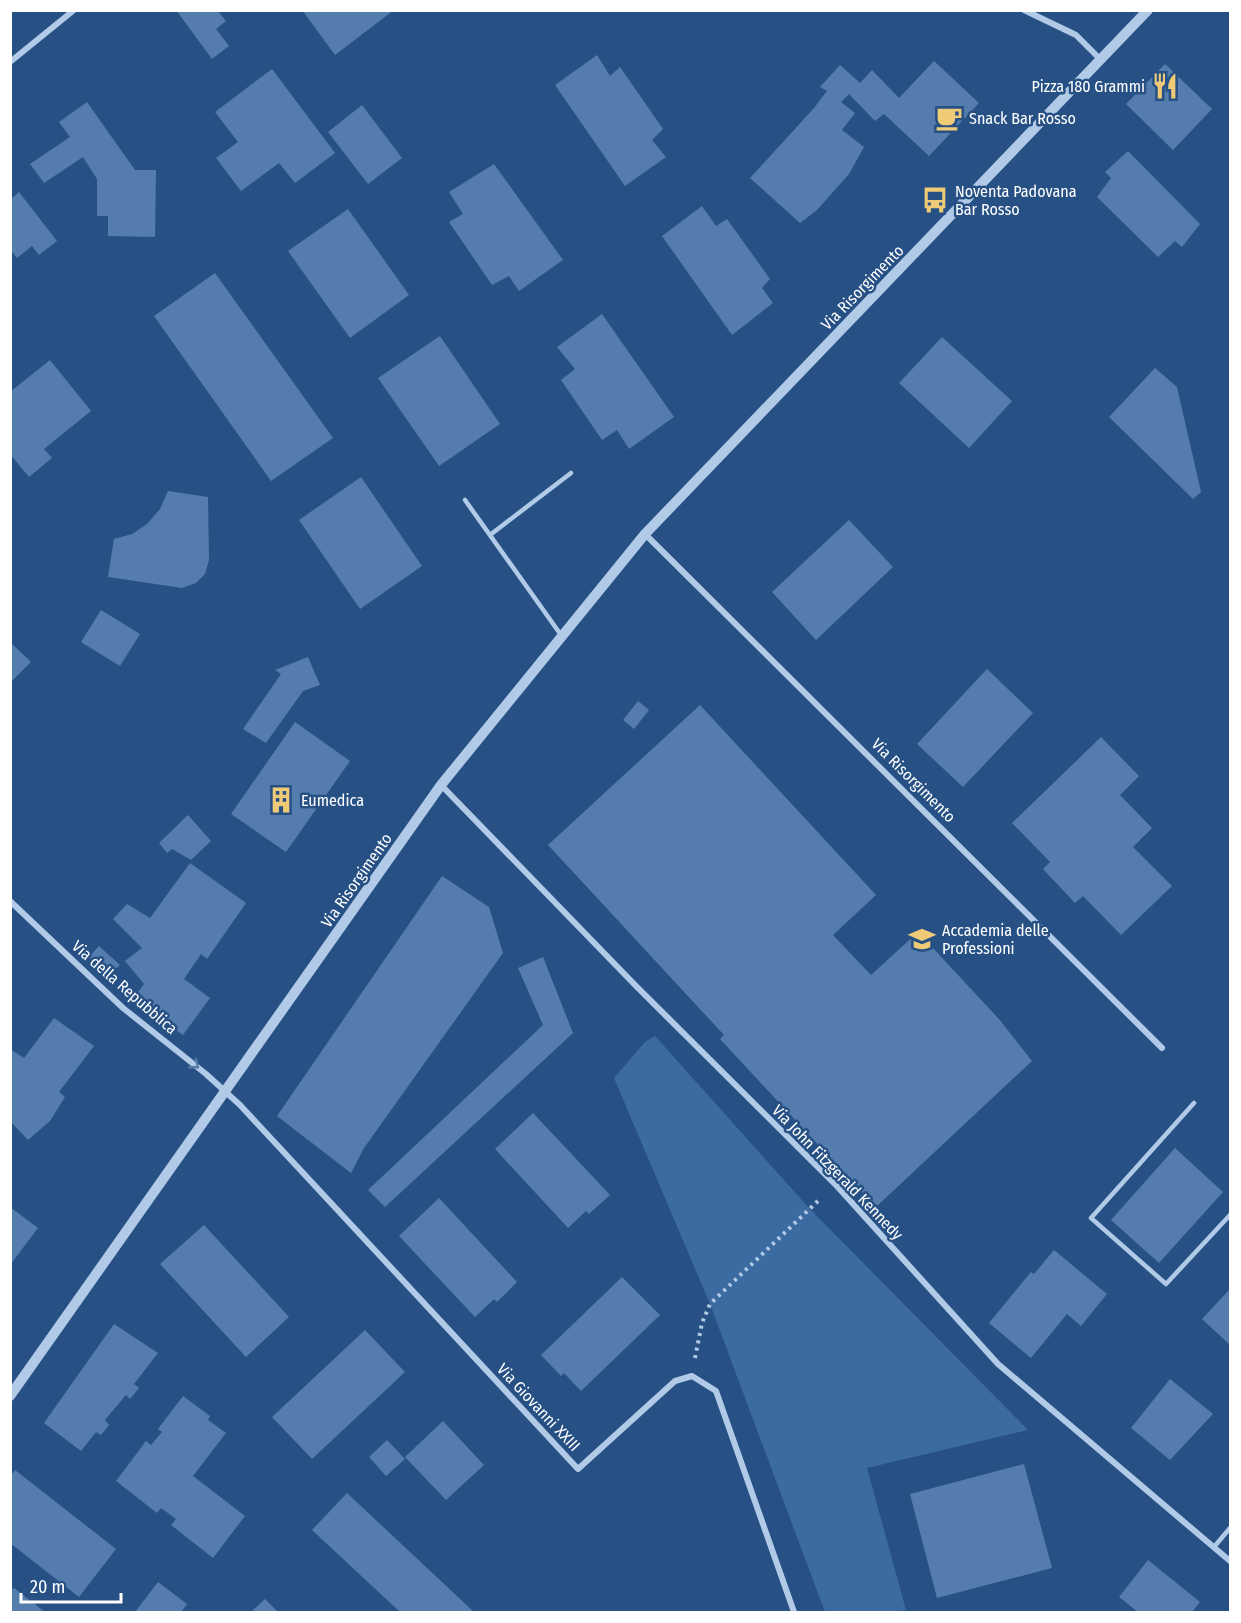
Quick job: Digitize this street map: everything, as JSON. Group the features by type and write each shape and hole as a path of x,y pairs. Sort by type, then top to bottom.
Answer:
{"street":[{"path":"10,62 74,10"},
{"path":"1024,10 1076,34 1101,60"},
{"name":"Via Risorgimento","path":"10,1396 441,785 645,534 1148,10"},
{"name":"Via Risorgimento","path":"645,534 1162,1048"},
{"name":"Via John Fitzgerald Kennedy","path":"441,785 637,987 836,1184 998,1364 1230,1561"},
{"name":"Via della Repubblica","path":"10,901 123,1008 225,1090"},
{"name":"Via Giovanni XXIII","path":"225,1090 578,1469 675,1381 692,1376"},
{"path":"692,1376 716,1391 794,1612"}],"lane":[{"path":"490,535 572,473"},
{"path":"465,500 562,636"},
{"path":"1194,1103 1091,1218 1166,1284 1230,1215"},
{"path":"1214,1547 1230,1528"}],"path":[{"path":"692,1376 702,1323 710,1304 836,1184"}],"shaded area":[{"path":"655,1036 810,1209 1028,1430 867,1468 906,1610 898,1612 825,1612 710,1304 614,1078 645,1042"}],"building":[{"path":"176,10 217,10 226,21 216,29 229,46 212,59"},
{"path":"302,10 394,10 335,55"},
{"path":"597,55 610,76 620,67 663,129 652,140 666,157 625,186 555,85"},
{"path":"934,61 979,103 929,156 884,114 875,121 849,94 841,102 855,113 842,130 864,147 849,174 817,210 800,223 750,178 814,108 827,91 820,87 840,65 860,83 872,70 899,98"},
{"path":"1165,64 1212,109 1173,150 1126,104"},
{"path":"272,69 335,153 295,183 279,163 241,191 216,158 238,142 215,112"},
{"path":"87,102 135,170 156,170 155,237 108,236 108,216 97,216 97,179 83,157 44,183 30,164 70,137 59,122"},
{"path":"362,105 402,158 368,184 328,132"},
{"path":"1128,151 1200,224 1182,247 1175,241 1158,257 1097,197 1111,178 1105,172"},
{"path":"494,164 563,260 519,291 509,276 492,285 449,222 463,214 449,192"},
{"path":"19,192 57,241 39,255 32,246 17,258 10,249 10,200"},
{"path":"702,206 716,226 727,219 770,279 762,288 773,303 732,335 662,236"},
{"path":"348,209 409,295 350,338 288,251"},
{"path":"215,273 333,438 271,481 154,316"},
{"path":"602,314 674,417 629,449 617,430 602,440 561,380 575,369 557,347"},
{"path":"440,336 500,424 439,466 378,378"},
{"path":"942,337 1012,401 969,448 899,383"},
{"path":"50,360 91,411 44,449 52,458 29,477 10,454 10,392"},
{"path":"1155,368 1177,387 1201,492 1193,499 1109,417"},
{"path":"361,477 422,566 360,609 299,520"},
{"path":"168,491 208,497 209,560 205,574 196,583 182,588 108,577 114,539 132,534 147,524 160,509"},
{"path":"849,520 893,567 816,640 772,592"},
{"path":"101,610 140,634 120,666 81,642"},
{"path":"10,642 31,662 10,683"},
{"path":"308,657 320,685 303,691 266,743 243,729 281,674 275,670"},
{"path":"987,669 1033,713 963,787 917,744"},
{"path":"638,701 649,710 634,729 623,720"},
{"path":"700,705 876,895 833,935 871,975 918,932 999,1019 1032,1061 876,1207 720,1039 724,1035 548,845"},
{"name":"Eumedica","path":"295,722 350,761 286,852 231,814"},
{"path":"1101,737 1139,776 1120,795 1152,828 1133,847 1172,886 1121,935 1083,896 1075,903 1043,869 1050,862 1012,823"},
{"path":"188,815 211,841 191,860 172,849 167,853 159,843"},
{"path":"190,863 246,903 207,959 201,954 184,979 210,998 183,1035 133,999 144,984 125,961 142,948 113,919 127,904 150,918"},
{"path":"442,876 489,907 503,953 364,1148 351,1173 277,1116"},
{"path":"99,946 120,965 107,976 89,957"},
{"path":"543,957 573,1033 385,1207 368,1190 543,1025 518,968"},
{"path":"54,1018 94,1046 59,1092 65,1097 50,1121 28,1140 10,1121 10,1049 24,1058"},
{"path":"533,1113 610,1195 589,1214 586,1211 568,1228 495,1149"},
{"path":"1175,1148 1223,1192 1159,1263 1111,1220"},
{"path":"439,1198 517,1282 497,1302 494,1299 475,1317 399,1236"},
{"path":"10,1207 38,1228 10,1265"},
{"path":"204,1225 289,1317 246,1357 160,1264"},
{"path":"1054,1250 1107,1294 1081,1326 1067,1314 1031,1358 989,1323 1031,1272 1034,1274"},
{"path":"622,1277 660,1315 581,1391 564,1373 561,1376 541,1355"},
{"path":"1230,1289 1230,1345 1202,1319"},
{"path":"114,1324 158,1353 134,1384 139,1388 130,1399 126,1395 105,1420 109,1425 101,1435 96,1432 81,1451 44,1423"},
{"path":"365,1330 405,1372 312,1459 272,1417"},
{"path":"1170,1379 1213,1414 1170,1460 1131,1428"},
{"path":"183,1396 210,1416 208,1420 226,1433 193,1476 245,1516 213,1558 171,1525 176,1519 161,1508 157,1513 116,1481 146,1441 151,1445 162,1432 158,1429"},
{"path":"443,1421 484,1465 446,1500 405,1457"},
{"path":"387,1440 405,1459 386,1476 369,1457"},
{"path":"1024,1464 1052,1568 937,1598 910,1494"},
{"path":"15,1470 116,1549 79,1597 10,1543 10,1477"},
{"path":"347,1493 474,1612 400,1612 312,1530"},
{"path":"1148,1560 1200,1602 1192,1612 1138,1612 1119,1597"},
{"path":"158,1582 187,1604 181,1612 135,1612"},
{"path":"14,1588 45,1612 10,1612 10,1591"},
{"path":"265,1599 278,1612 251,1612"}],"place":[{"name":"Pizza 180 Grammi","path":"1165,86"},
{"name":"Snack Bar Rosso","path":"949,118"},
{"name":"Noventa Padovana Bar Rosso","path":"935,200"},
{"name":"Eumedica","path":"281,800"},
{"name":"Accademia delle Professioni","path":"922,939"}]}
